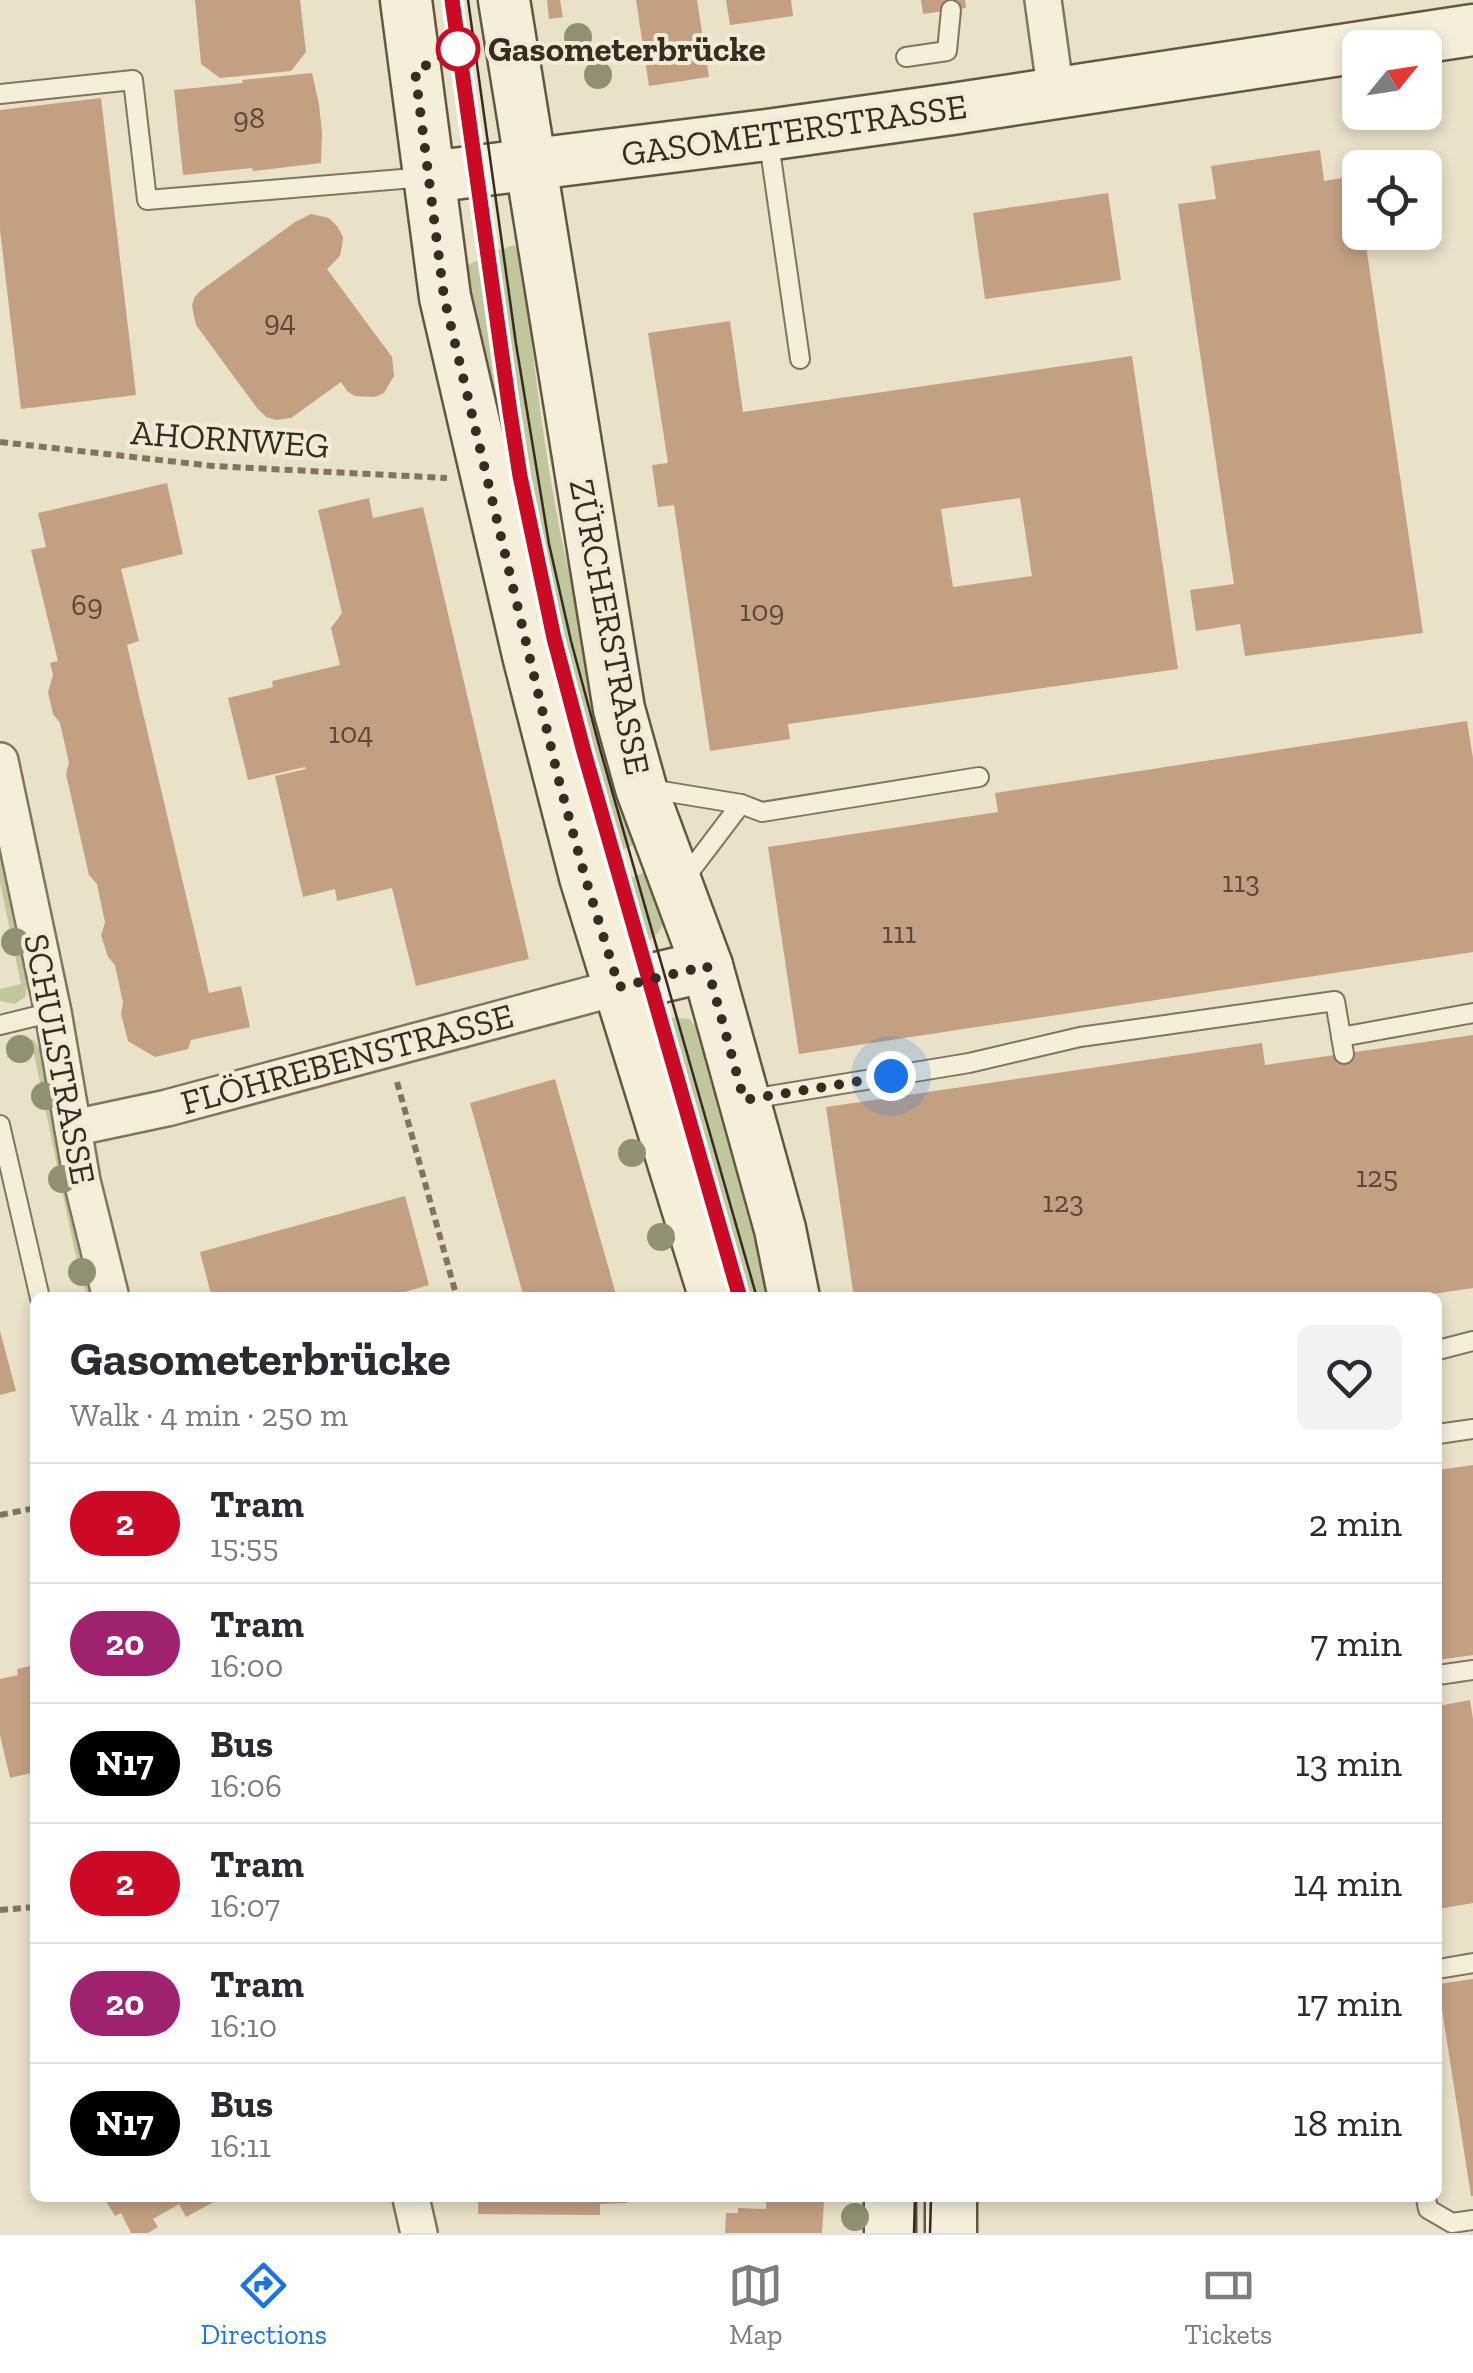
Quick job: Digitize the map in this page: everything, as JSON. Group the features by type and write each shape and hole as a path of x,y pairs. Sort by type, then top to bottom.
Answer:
{"main road":[{"path":"406,0 444,297 526,647 579,856 713,1292"},
{"name":"ZÜRCHERSTRASSE","path":"504,0 619,709 640,788 707,966 780,1229 793,1292"},
{"path":"1056,94 1473,30"},
{"name":"GASOMETERSTRASSE","path":"429,177 1056,94"},
{"path":"619,987 707,966"},
{"path":"890,2202 890,2233"},
{"path":"951,2202 951,2233"}],"street":[{"path":"1045,16 1056,94"},
{"name":"SCHULSTRASSE","path":"0,762 53,1012 82,1182 110,1292"},
{"name":"FLÖHREBENSTRASSE","path":"73,1128 167,1108 619,987"},
{"path":"412,2202 419,2233"}],"lane":[{"path":"906,57 947,51 951,10"},
{"path":"0,94 133,80 147,200 429,177"},
{"path":"768,135 800,359"},
{"path":"640,788 740,804 762,812 979,776"},
{"path":"678,888 740,804"},
{"path":"744,1100 969,1063 1080,1036 1335,1002 1342,1046 1473,1012"},
{"path":"0,1025 53,1012"},
{"path":"0,1125 39,1292"},
{"path":"1442,1349 1473,1341"},
{"path":"1442,1433 1473,1429"},
{"path":"1442,1674 1473,1670"},
{"path":"1442,1968 1473,1963"},
{"path":"1427,2202 1428,2208 1452,2223 1473,2220"}],"path":[{"name":"AHORNWEG","path":"0,442 213,466 457,478"},
{"path":"394,1069 455,1292"},
{"path":"0,1515 30,1509"},
{"path":"0,1910 30,1907"}],"green space":[{"path":"515,245 520,251 546,450 568,568 646,839 596,862 462,268"},
{"path":"0,848 28,982 25,997 15,1004 0,1001 0,989 21,984 0,882"},
{"path":"658,866 669,916 658,933 632,955 603,890"},
{"path":"652,1016 690,1019 695,1026 741,1181 770,1292 728,1292"},
{"path":"34,1040 40,1050 92,1292 86,1292 74,1248 34,1054 7,1058 16,1041"}],"building":[{"path":"195,0 300,0 306,52 291,71 220,78 201,64"},
{"path":"547,0 560,0 563,17 549,19"},
{"path":"636,0 697,0 709,77 649,86"},
{"path":"726,0 791,0 793,16 730,25"},
{"path":"921,0 965,0 966,8 923,14"},
{"path":"312,73 322,133 321,163 183,175 174,90"},
{"path":"101,98 136,395 21,409 0,230 0,110"},
{"path":"1320,150 1324,181 1342,178 1342,250 1367,250 1423,633 1245,656 1240,624 1196,631 1190,590 1234,584 1178,204 1216,199 1211,166"},
{"path":"1108,193 1121,280 985,299 973,213"},
{"path":"311,214 329,218 343,237 340,256 327,269 392,357 394,376 384,393 375,397 355,396 341,382 291,418 276,420 257,408 196,325 192,306 200,291"},
{"path":"730,321 743,412 1132,356 1178,669 788,724 790,739 710,751 674,505 658,507 652,465 668,463 648,333","holes":["1020,498 1032,576 953,587 941,509"]},
{"path":"167,483 183,554 121,569 139,641 127,645 209,993 241,986 250,1027 191,1040 188,1049 155,1057 128,1041 115,965 101,935 105,923 97,884 89,875 66,774 69,763 48,692 53,675 50,663 58,661 31,550 46,547 38,513"},
{"path":"369,498 373,518 423,507 529,959 416,986 392,888 337,901 335,889 303,897 275,776 306,769 248,780 228,698 273,687 272,681 340,665 331,628 342,613 318,510"},
{"path":"1467,721 1473,758 1473,952 799,1054 768,847 998,812 995,793"},
{"path":"1473,1035 1473,1288 1442,1293 853,1292 826,1107 1262,1043 1265,1065"},
{"path":"555,1079 615,1292 522,1292 470,1103"},
{"path":"405,1196 429,1285 405,1292 210,1292 200,1252"},
{"path":"0,1331 16,1391 0,1395"},
{"path":"1473,1465 1473,1655 1442,1659 1442,1469"},
{"path":"30,1666 30,1773 10,1778 0,1735 0,1679 18,1675 17,1669"},
{"path":"1470,1700 1473,1719 1473,1903 1442,1908 1442,1705"},
{"path":"1473,1979 1473,2196 1442,2010 1442,1983"},
{"path":"106,2202 214,2202 186,2217 179,2204 153,2219 158,2227 148,2233 131,2233 121,2213 115,2216"},
{"path":"478,2202 627,2203 600,2204 600,2215 478,2214"},
{"path":"766,2202 824,2202 822,2233 725,2233 726,2213 738,2213 738,2208 766,2209"}],"tram line":[{"path":"452,0 499,349 520,476 554,638 738,1292"},
{"name":"2","path":"452,0 520,476 554,638 738,1292"},
{"path":"468,0 516,344 549,544 600,749 755,1292"},
{"path":"914,2233 915,2202"},
{"path":"930,2233 931,2202"}],"place":[{"name":"Gasometerbrücke","path":"458,49"}],"route":[{"path":"458,49 415,71 444,297 559,781 619,987 707,966 744,1100 891,1076"}]}
